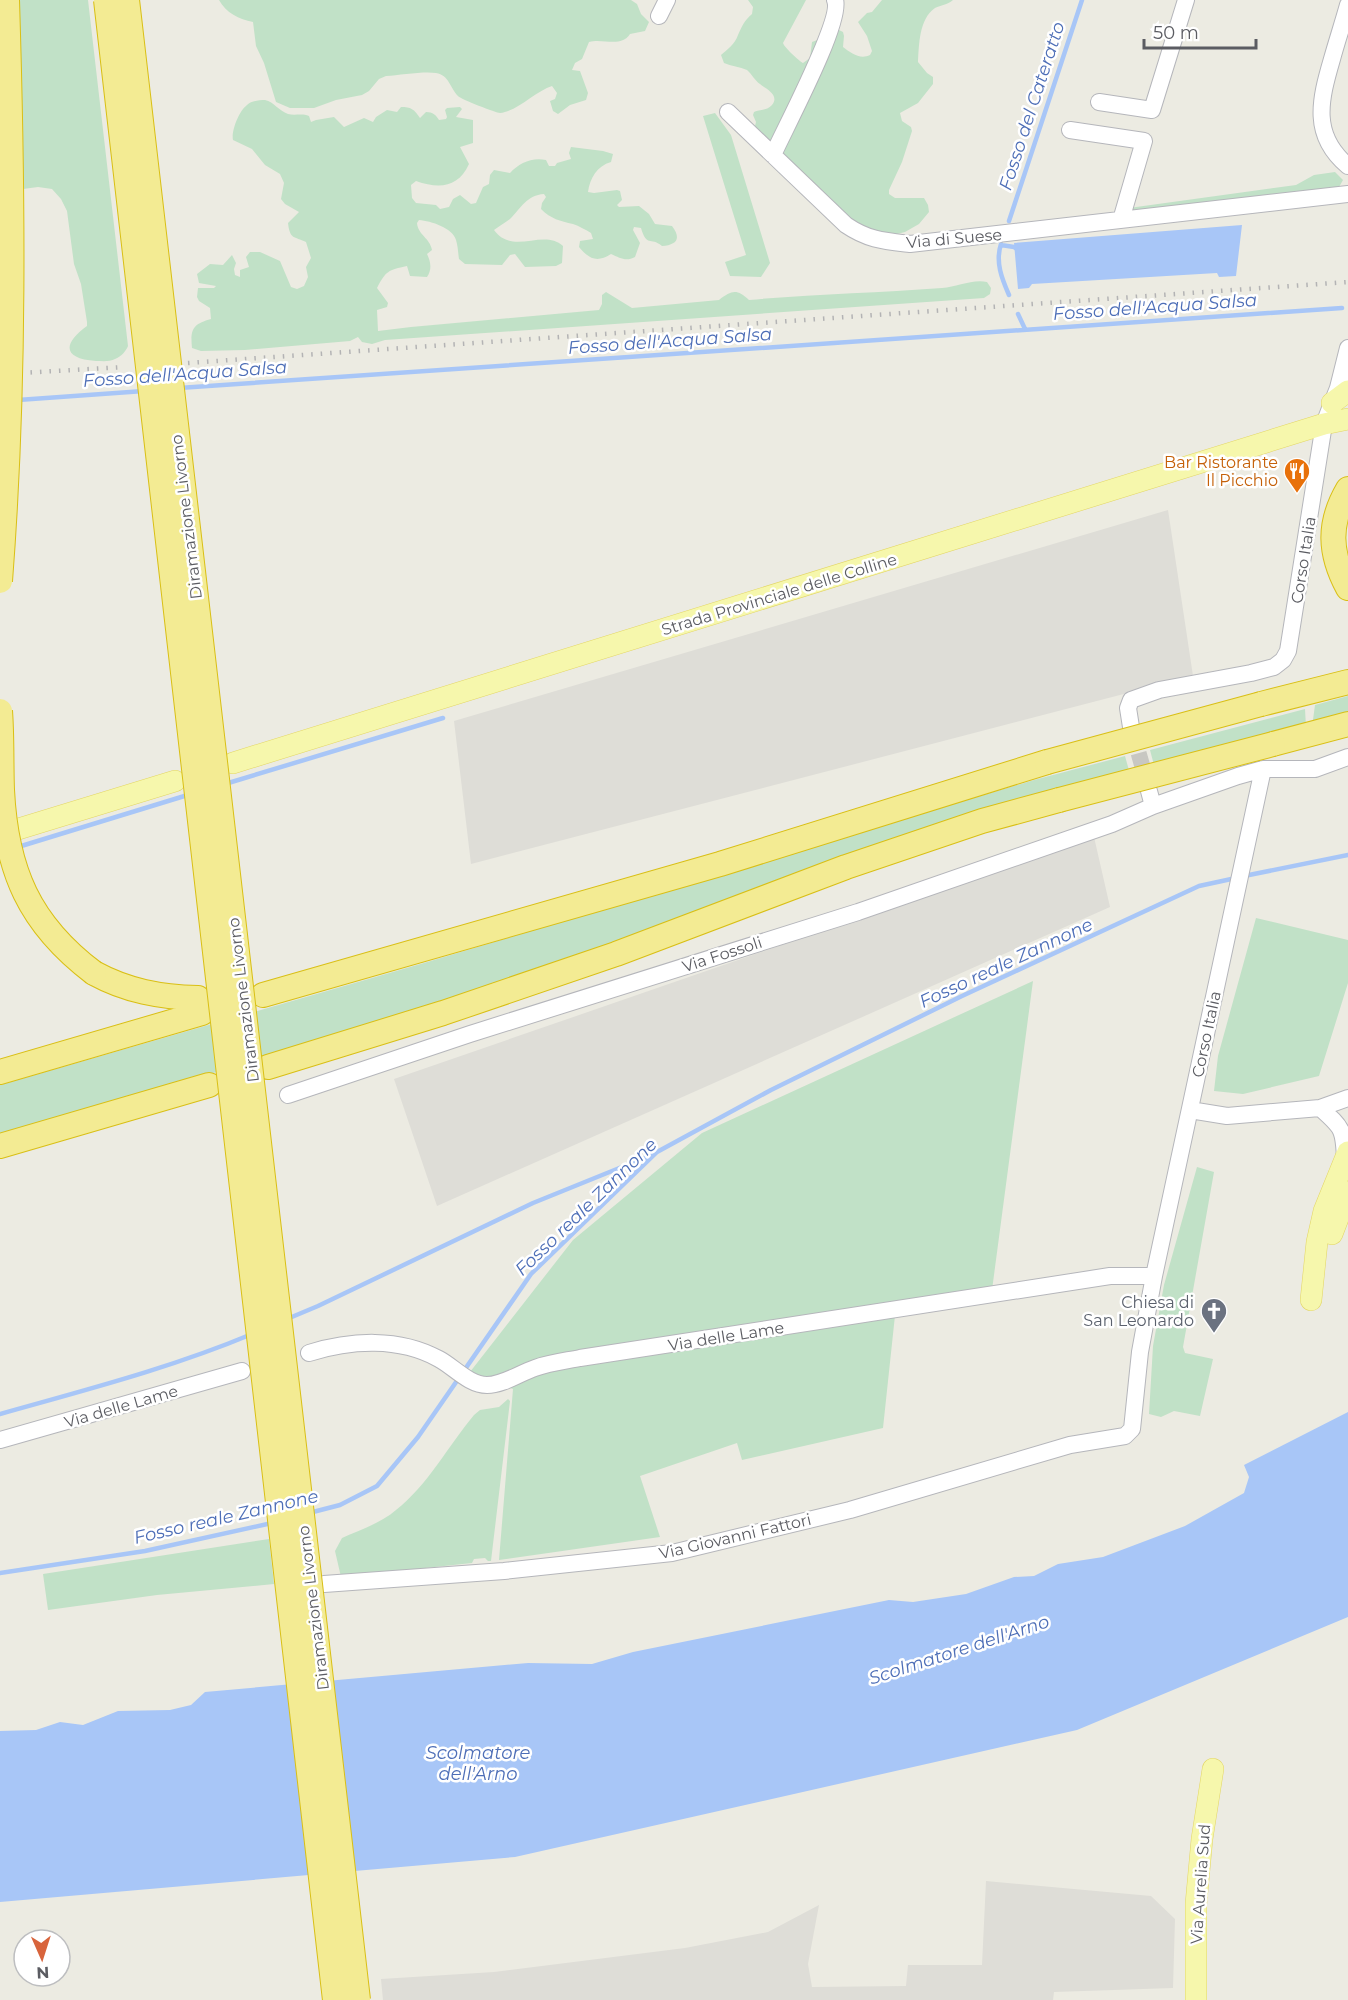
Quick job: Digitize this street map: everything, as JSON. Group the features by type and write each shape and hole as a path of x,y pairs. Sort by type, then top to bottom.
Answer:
{"highway":[{"path":"0,581 10,416 12,337 7,0"},
{"name":"Diramazione Livorno","path":"106,0 335,2000"},
{"name":"Diramazione Livorno","path":"127,0 358,2000"},
{"path":"1348,489 1337,512 1333,530 1333,546 1336,560 1348,588"},
{"path":"263,995 720,864 1047,762 1348,682"},
{"path":"0,711 3,804 14,868 23,890 41,921 66,950 94,973 112,983 132,990 200,1005 0,1072"},
{"path":"268,1067 443,1013 605,958 846,867 981,821 1348,724"},
{"path":"0,1146 209,1084"}],"main road":[{"path":"1324,424 1343,402"},
{"path":"1324,424 1348,419"},
{"name":"Strada Provinciale delle Colline","path":"233,763 1324,424"},
{"path":"15,830 175,781"},
{"path":"1346,1156 1324,1212 1317,1242 1311,1300 1338,1215 1348,1192"},
{"name":"Via Aurelia Sud","path":"1196,2000 1196,1904 1202,1839 1213,1769"}],"street":[{"path":"659,16 667,0"},
{"path":"773,155 830,33 837,6 835,0"},
{"path":"1099,102 1152,110 1186,0"},
{"path":"1344,159 1324,132 1321,114 1322,95 1348,5"},
{"name":"Via di Suese","path":"728,112 846,225 858,234 873,240 909,244 1348,194"},
{"path":"1070,130 1144,141 1121,220"},
{"path":"1343,402 1338,388 1348,348"},
{"name":"Corso Italia","path":"1131,727 1128,708 1131,700 1159,690 1274,667 1283,660 1288,651 1324,424"},
{"path":"1263,769 1315,769 1348,757"},
{"name":"Corso Italia","path":"1132,1429 1140,1352 1154,1276 1263,769"},
{"name":"Via Fossoli","path":"288,1095 470,1034 858,912 1112,824 1151,798 1263,769"},
{"path":"1190,1110 1227,1116 1320,1108 1348,1098"},
{"path":"1320,1108 1340,1127 1344,1137 1346,1156"},
{"name":"Via delle Lame","path":"309,1353 320,1349 376,1342 406,1346 438,1358 474,1382 487,1385 504,1381 537,1367 580,1358 1110,1276 1154,1276"},
{"name":"Via delle Lame","path":"0,1440 242,1371"},
{"name":"Via Giovanni Fattori","path":"324,1584 504,1571 672,1553 850,1510 1070,1445 1125,1436 1132,1429"}],"shaded area":[{"path":"1168,510 1193,676 471,864 454,721"},
{"path":"1094,837 1110,907 437,1206 394,1079"},
{"path":"986,1881 1151,1896 1175,1919 1173,1988 1054,1992 1053,2000 383,2000 381,1979 494,1972 685,1948 768,1932 819,1905 808,1964 812,1987 906,1986 908,1965 982,1965"}],"green space":[{"path":"13,0 88,0 128,346 125,352 111,361 85,360 72,354 70,344 87,326 87,322 81,284 74,264 67,211 61,199 52,189 38,187 23,189"},
{"path":"219,0 631,0 637,4 641,14 649,22 645,31 630,34 622,41 589,42 582,59 575,63 572,70 580,71 588,93 586,100 570,105 558,114 553,111 550,101 555,99 557,93 552,86 513,109 500,113 460,98 444,76 431,73 386,76 379,79 369,91 362,95 336,100 314,108 290,108 276,102 264,63 256,46 253,22 233,15"},
{"path":"748,0 806,0 783,43 803,63 810,58 812,42 820,39 825,43 839,30 844,36 843,47 859,56 870,55 872,51 867,36 858,22 867,13 872,12 882,0 953,0 935,8 930,13 921,33 918,62 933,77 933,84 918,103 900,113 902,121 911,127 912,131 889,194 895,198 924,198 929,212 919,224 905,232 893,235 878,234 802,192 775,144 754,130 756,122 754,112 770,107 774,101 773,95 747,70 724,63 721,55 733,44 752,14 753,7"},
{"path":"265,100 288,114 309,116 311,122 334,117 344,127 364,118 373,122 376,117 387,110 397,112 401,107 412,109 420,118 426,112 435,115 439,120 446,119 445,110 447,108 460,107 462,109 456,117 473,120 473,143 460,147 469,164 465,172 447,184 432,185 416,181 411,185 412,198 416,203 436,205 440,209 449,207 453,199 460,195 471,204 476,203 483,187 489,184 490,175 494,170 510,173 517,166 536,159 546,160 549,166 555,166 557,163 571,159 569,153 571,147 613,154 611,162 602,166 595,173 588,192 620,191 622,200 617,205 619,207 639,206 649,214 655,224 672,226 677,234 674,243 662,246 647,240 641,228 634,227 633,230 640,243 635,257 626,259 611,254 597,259 586,254 579,247 580,241 593,239 591,233 556,219 541,209 546,197 544,194 529,199 510,219 494,230 510,241 555,241 563,246 562,263 556,266 525,267 515,254 510,255 502,265 465,264 459,259 456,240 451,232 435,224 419,220 418,227 432,250 427,254 430,272 427,277 410,276 407,266 392,270 385,275 377,288 388,303 387,307 377,310 378,331 599,310 602,295 606,292 632,308 719,300 734,292 749,300 942,288 976,282 987,282 991,288 990,294 984,298 385,340 372,344 362,342 358,337 350,341 245,350 201,351 192,348 192,332 197,325 211,319 210,308 197,297 198,288 216,286 199,283 197,274 210,264 223,265 232,255 236,263 235,275 240,277 240,270 249,267 246,257 250,252 260,252 280,261 291,287 297,289 304,286 308,277 306,267 311,258 306,242 291,235 288,223 299,212 281,199 284,183 280,174 265,165 252,149 233,140 234,127 244,108 253,102"},
{"path":"715,113 731,135 770,263 761,277 730,276 725,262 746,255 703,116"},
{"path":"1335,172 1343,180 1339,187 1333,189 1132,213 1129,208 1296,185 1314,175"},
{"path":"1348,696 1348,716 1312,727 1315,705"},
{"path":"1305,709 1306,727 1155,769 1150,750"},
{"path":"1125,756 1130,774 398,1021 0,1133 0,1085 424,963 1034,780"},
{"path":"1256,918 1348,940 1348,983 1319,1076 1243,1094 1214,1091 1218,1056"},
{"path":"1033,981 992,1290 896,1306 883,1428 742,1460 737,1443 640,1476 660,1537 499,1560 513,1389 470,1372 573,1240 702,1133"},
{"path":"1197,1167 1214,1172 1183,1347 1185,1353 1213,1359 1200,1416 1174,1411 1161,1417 1149,1414 1153,1346 1164,1285"},
{"path":"508,1399 510,1401 491,1561 485,1558 474,1559 472,1563 341,1577 335,1551 342,1538 377,1522 396,1510 428,1477 474,1415 480,1410 499,1407"},
{"path":"269,1539 274,1584 157,1595 48,1610 43,1574"}],"water":[{"path":"1242,225 1236,276 1219,277 1217,273 1032,284 1029,288 1018,289 1014,243"},
{"name":"Scolmatore dell'Arno","path":"1348,1412 1348,1617 1077,1730 515,1857 0,1902 0,1731 36,1730 60,1722 83,1725 118,1711 170,1710 191,1705 205,1692 528,1663 592,1664 633,1652 889,1600 913,1602 966,1594 1014,1577 1034,1576 1058,1564 1103,1557 1185,1526 1244,1493 1249,1477 1244,1465"}],"waterway":[{"name":"Fosso del Cateratto","path":"1009,221 1082,0"},
{"name":"Fosso del Cateratto","path":"1001,244 999,264 1009,295"},
{"path":"1001,245 1018,250"},
{"name":"Fosso dell'Acqua Salsa","path":"179,388 1342,308"},
{"name":"Fosso del Cateratto","path":"1018,314 1025,329"},
{"name":"Fosso dell'Acqua Salsa","path":"18,400 144,391"},
{"path":"225,784 443,718"},
{"path":"18,847 191,794"},
{"name":"Fosso reale Zannone","path":"1244,876 1348,855"},
{"name":"Fosso reale Zannone","path":"309,1513 340,1505 377,1486 418,1437 531,1274 657,1152 771,1090 962,996 1199,886 1236,878"},
{"path":"287,1319 533,1203 654,1154"},
{"path":"0,1414 159,1368 252,1334"},
{"name":"Fosso reale Zannone","path":"0,1573 145,1551 272,1523"}],"tunnel":[{"path":"1132,730 1148,786"}],"railway":[{"path":"188,363 1348,282"},
{"path":"21,373 124,367"}],"place":[{"name":"Bar Ristorante Il Picchio","path":"1297,494"},
{"name":"Chiesa di San Leonardo","path":"1214,1334"}]}
